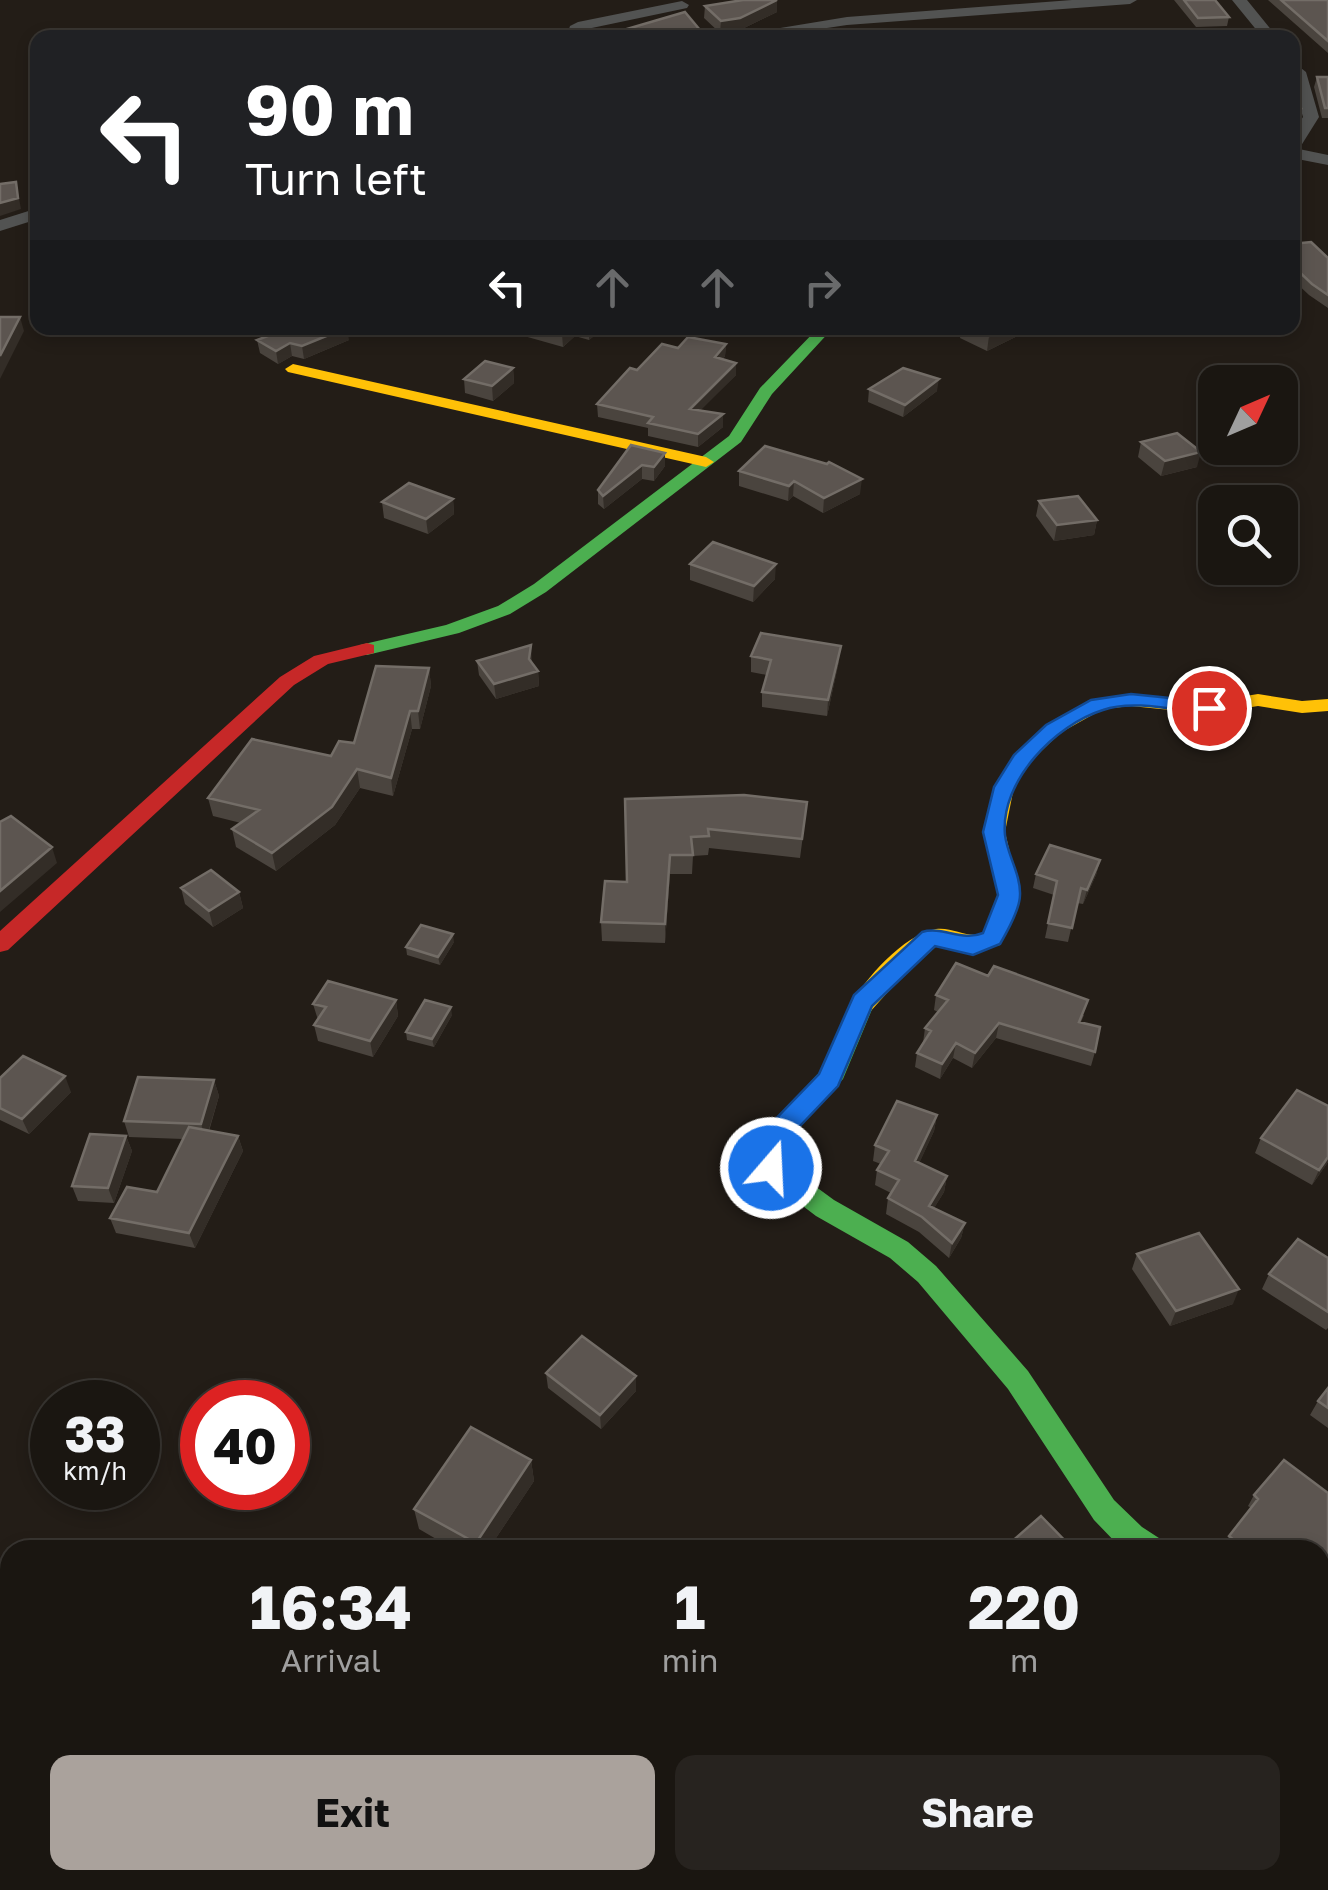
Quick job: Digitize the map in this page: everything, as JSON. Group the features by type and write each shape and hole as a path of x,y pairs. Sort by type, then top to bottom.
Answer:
{"street":[{"path":"786,30 1130,0"},
{"path":"1239,0 1264,30"},
{"path":"574,30 684,6"},
{"path":"1300,78 1312,117 1300,137"},
{"path":"1300,152 1328,160"},
{"path":"0,226 30,216"},
{"path":"0,944 287,681 321,660 452,629 504,610 540,588 734,438 766,392 819,335"},
{"path":"293,369 706,462"},
{"path":"1129,1540 1104,1510 1018,1380 927,1274 899,1250 825,1208 771,1168 766,1148 829,1080 863,1002 924,942 939,937 973,946 992,938 1009,895 994,832 1004,787 1021,760 1053,729 1098,704 1131,700 1209,708 1258,700 1302,707 1328,705"}],"building":[{"path":"777,0 740,18 721,21 705,6"},
{"path":"1184,0 1215,0 1229,17 1198,18"},
{"path":"1281,0 1328,0 1328,41"},
{"path":"685,12 700,30 623,30"},
{"path":"1317,77 1328,77 1328,108 1325,108"},
{"path":"16,182 18,198 0,203 0,184"},
{"path":"1311,242 1328,258 1328,295 1300,273 1300,243"},
{"path":"0,317 20,317 0,356"},
{"path":"270,335 329,335 302,346 290,343 276,351 257,340"},
{"path":"688,337 726,344 715,357 736,363 690,409 723,414 698,434 648,423 653,417 597,404 630,368 637,370 662,344 678,348"},
{"path":"485,361 513,368 492,386 464,379"},
{"path":"903,368 939,379 905,405 869,389"},
{"path":"1177,433 1198,453 1165,461 1141,442"},
{"path":"631,445 665,453 654,467 642,465 603,496 598,490"},
{"path":"765,446 829,462 862,479 824,498 794,481 789,486 739,471"},
{"path":"409,483 453,499 426,519 382,502"},
{"path":"1078,496 1097,520 1057,525 1039,501"},
{"path":"713,542 776,564 754,586 690,564"},
{"path":"761,633 841,646 828,700 762,692 771,660 751,656"},
{"path":"531,645 529,659 538,671 494,684 477,661"},
{"path":"376,666 429,668 418,711 410,711 391,778 357,769 332,807 272,853 232,829 259,810 208,798 252,739 331,756 339,741 354,743"},
{"path":"744,795 807,802 802,839 708,829 709,836 691,837 693,855 670,855 665,924 601,922 605,881 627,882 625,799"},
{"path":"11,816 52,847 0,891 0,822"},
{"path":"1050,845 1100,860 1087,890 1081,888 1072,928 1048,923 1057,881 1036,874"},
{"path":"211,870 239,892 209,911 181,888"},
{"path":"421,925 453,934 438,957 406,947"},
{"path":"956,963 988,976 994,966 1088,1000 1079,1022 1100,1027 1095,1052 999,1023 975,1053 956,1043 942,1064 917,1053 931,1031 925,1028 948,1000 936,995"},
{"path":"328,981 396,1000 370,1041 314,1025 326,1007 313,1004"},
{"path":"425,1000 451,1007 432,1039 406,1032"},
{"path":"23,1056 65,1076 22,1119 0,1108 0,1078"},
{"path":"138,1077 214,1080 201,1124 124,1121"},
{"path":"1297,1090 1328,1106 1328,1157 1319,1170 1261,1138"},
{"path":"897,1101 937,1115 915,1161 947,1176 929,1206 965,1223 952,1243 922,1217 888,1198 899,1180 877,1170 889,1151 875,1145"},
{"path":"189,1127 238,1136 189,1233 110,1218 127,1187 157,1192"},
{"path":"90,1134 126,1136 108,1188 72,1186"},
{"path":"1199,1233 1239,1289 1176,1311 1137,1254"},
{"path":"1298,1239 1328,1258 1328,1312 1269,1274"},
{"path":"582,1336 636,1376 600,1415 546,1373"},
{"path":"1328,1388 1328,1408 1318,1401"},
{"path":"471,1427 531,1460 478,1540 471,1540 414,1509"},
{"path":"1284,1460 1328,1493 1328,1540 1234,1540 1229,1536 1258,1499 1254,1495"},
{"path":"1041,1516 1064,1540 1013,1540"}],"traffic: fast":[{"path":"367,649 452,629 504,610 540,588 735,439 766,391 819,335"},
{"path":"861,1007 834,1072 766,1148 771,1168 825,1208 899,1250 927,1274 1018,1380 1104,1510 1136,1540"}],"traffic: slow":[{"path":"293,369 706,462"},
{"path":"861,1007 896,967 930,940 946,937 975,944 992,939 1009,895 994,832 1004,787 1021,760 1053,729 1098,704 1131,700 1209,708 1258,700 1302,707 1328,705"}],"traffic: jam":[{"path":"0,944 287,681 321,660 367,649"}],"route":[{"path":"771,1168 766,1148 829,1080 863,1002 930,937 973,946 984,945 992,938 1009,895 994,832 1004,787 1021,760 1053,729 1098,704 1131,700 1209,708"}]}
